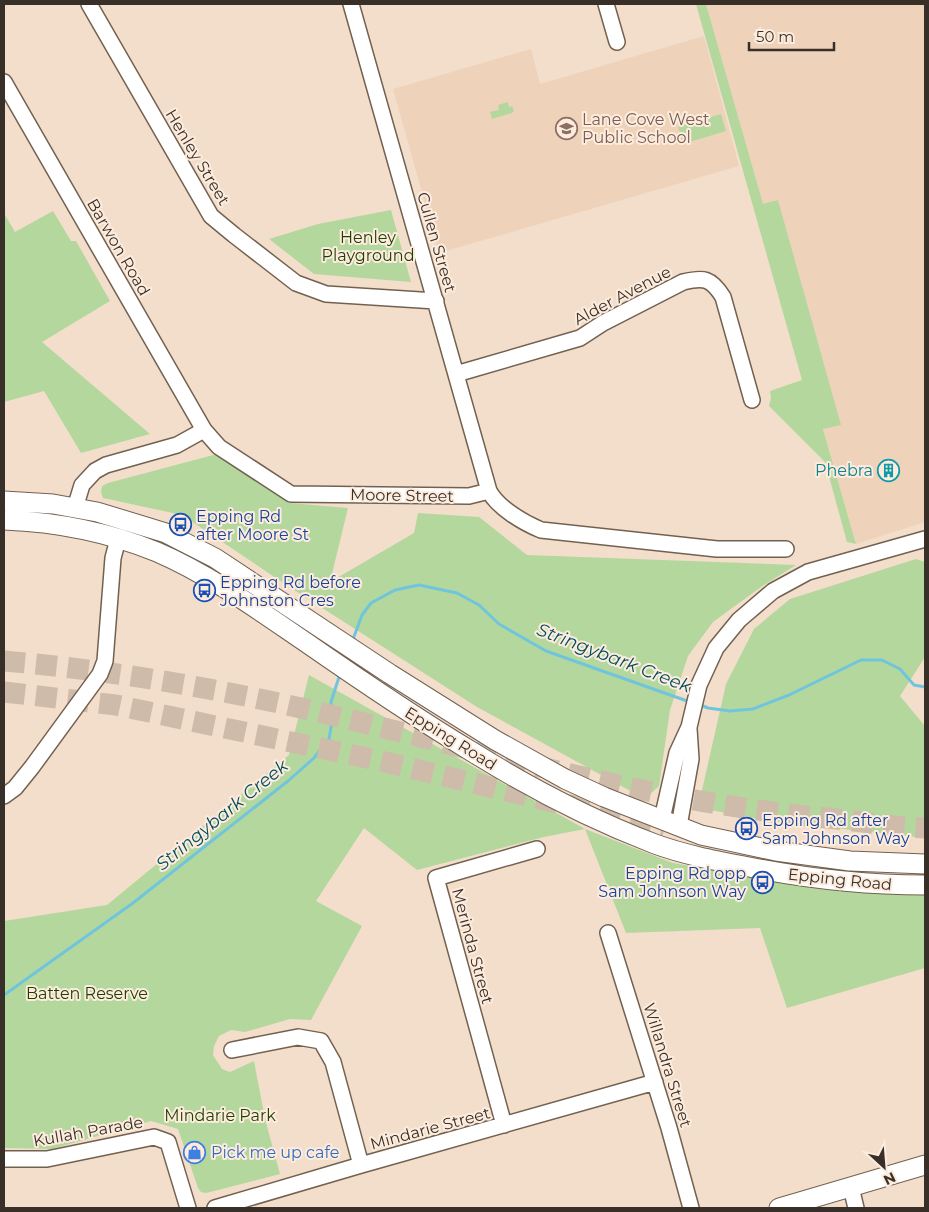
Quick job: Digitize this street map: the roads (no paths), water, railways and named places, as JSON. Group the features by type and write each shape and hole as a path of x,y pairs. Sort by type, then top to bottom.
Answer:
{"main road":[{"name":"Epping Road","path":"4,501 53,504 97,512 166,533 215,558 390,674 495,740 565,779 604,797 701,835 776,851 850,861 925,864"},
{"path":"72,527 75,508"},
{"name":"Epping Road","path":"4,520 43,522 72,527 118,539 156,552 198,572 247,602 378,692 525,784 577,810 655,844 733,864 822,880 881,885 925,885"},
{"path":"655,844 670,823"},
{"path":"670,823 673,850"},
{"path":"779,1208 925,1166"}],"street":[{"name":"Henley Street","path":"89,4 211,216 234,236 296,283 326,294 436,301"},
{"name":"Cullen Street","path":"352,4 490,491"},
{"path":"606,4 617,42"},
{"name":"Barwon Road","path":"4,82 204,430"},
{"name":"Alder Avenue","path":"456,374 580,338 603,323 683,282 696,279 708,280 718,288 723,297 752,400"},
{"path":"75,508 82,485 95,471 178,444 204,430"},
{"name":"Moore Street","path":"204,430 219,447 291,494 469,496 490,491"},
{"path":"490,491 494,498 526,524 541,530 718,549 786,549"},
{"path":"4,796 15,788 32,767 100,674 105,661 113,558 118,539"},
{"path":"670,823 691,759 689,727 699,685 706,667 721,641 738,620 773,591 808,572 925,539"},
{"name":"Merinda Street","path":"504,1125 436,878 537,849"},
{"name":"Willandra Street","path":"608,933 655,1082 691,1208"},
{"path":"232,1050 298,1037 321,1041 333,1062 361,1165"},
{"name":"Mindarie Street","path":"215,1208 655,1082"},
{"name":"Kullah Parade","path":"4,1159 46,1159 154,1137 168,1142 188,1208"},
{"path":"851,1187 856,1208"}],"waterway":[{"name":"Stringybark Creek","path":"352,642 362,615 371,603 395,590 419,585 457,593 479,605 499,624 546,651 690,702"},
{"name":"Stringybark Creek","path":"698,704 708,708 730,711 753,709 789,695 861,660 882,660 900,669 914,685 925,687"},
{"name":"Stringybark Creek","path":"4,995 133,903 288,781 314,758 329,739 332,722 331,702 340,674"}],"tunnel":[{"path":"4,661 109,673 283,704 554,770 689,799 758,810 925,828"},
{"path":"4,692 116,705 381,761 545,800 665,825"}],"place":[{"name":"Lane Cove West Public School","path":"566,128"},
{"name":"Phebra","path":"889,470"},
{"name":"Epping Rd after Moore St","path":"180,525"},
{"name":"Epping Rd before Johnston Cres","path":"204,591"},
{"name":"Epping Rd after Sam Johnson Way","path":"746,829"},
{"name":"Epping Rd opp Sam Johnson Way","path":"762,882"},
{"name":"Pick me up cafe","path":"195,1152"}],"park label":[{"name":"Henley Playground","path":"368,246"},
{"name":"Batten Reserve","path":"87,993"},
{"name":"Mindarie Park","path":"220,1115"}]}
